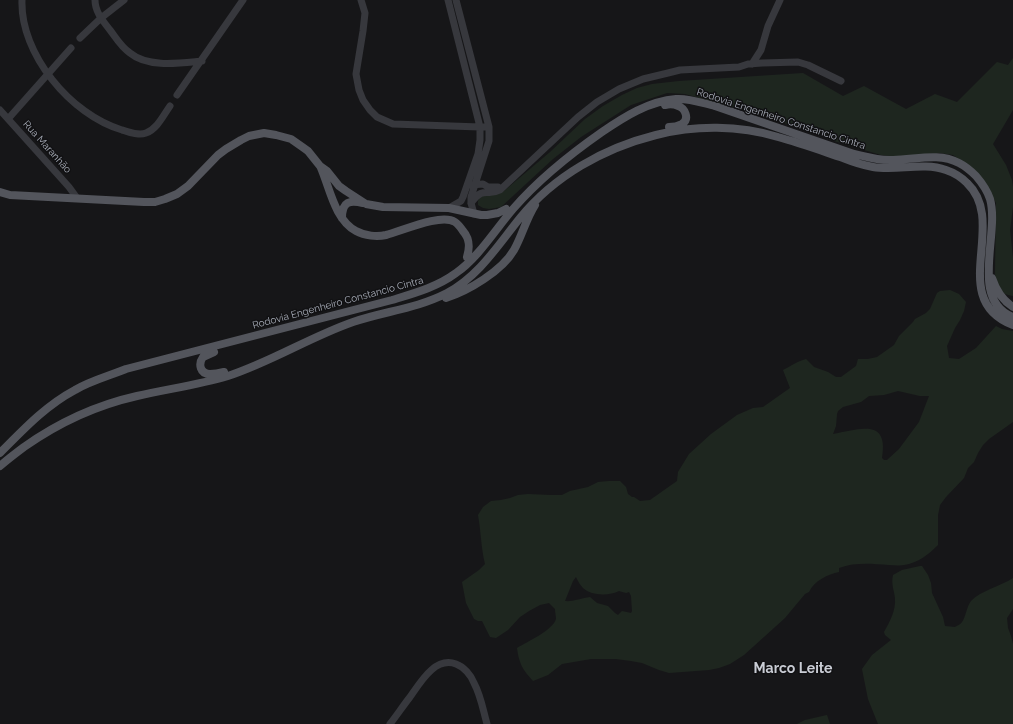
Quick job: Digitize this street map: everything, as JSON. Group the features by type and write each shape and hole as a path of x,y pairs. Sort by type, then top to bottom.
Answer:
{"main road":[{"name":"Rodovia Engenheiro Constancio Cintra","path":"0,454 33,420 47,408 76,389 126,369 333,316 392,300 435,286 468,263 512,210 546,174 610,127 636,111 647,106 676,98 697,101 715,106 868,158 880,160 909,160 927,157 948,159 959,163 981,182 987,191 993,217 988,270 990,290 992,298 999,308 1013,317"},
{"path":"353,310 380,299 429,285 446,275 467,257 506,209 535,179 557,161 570,156 624,122 651,109 670,104 679,106 685,112 686,119 682,124 646,133 613,144 558,176 544,190 532,209 513,251 507,259 474,286 452,296 431,300"},
{"name":"Rodovia Engenheiro Constancio Cintra","path":"0,466 24,447 55,427 105,405 136,396 208,382 231,375 324,333 356,321 420,305 451,291 486,262 522,216 540,196 578,167 621,146 653,136 697,128 738,129 776,136 855,163 870,166 894,168 927,166 943,168 955,173 971,187 981,208 983,219 983,236 980,277 981,292 987,305 994,314 1013,325"},
{"path":"0,192 10,195 155,202 177,194 188,186 218,155 233,144 249,136 264,133 290,139 308,151 320,166 336,208 346,223 355,230 364,234 375,236 385,235 431,221 441,219 449,220 455,222 464,231 468,239 469,249 467,257"},
{"path":"320,166 327,171 339,186 366,204"},
{"path":"342,218 342,209 351,202 383,207 449,208 474,214 488,215 498,213 506,209"},
{"path":"333,316 317,324 205,355 202,357 200,362 201,369 210,374 229,371 334,324 360,315 425,298 450,286 486,262"},
{"path":"988,270 999,294 1013,306"},
{"path":"999,294 1013,300"}],"street":[{"path":"22,0 21,11 24,27 29,41 48,73 64,93 77,105 94,117 114,127 138,134 145,133 157,125 170,106"},
{"path":"95,0 97,10 101,18 121,46 136,58 150,62 162,63 202,61"},
{"path":"80,38 101,18 124,0"},
{"path":"177,96 244,0"},
{"path":"361,0 365,13 364,32 356,74 359,90 363,100 377,117 393,124 490,127"},
{"path":"448,0 480,127 475,185 461,201 449,208"},
{"path":"456,0 490,127 489,141 471,197 474,214"},
{"path":"752,64 761,50 768,26 780,0"},
{"path":"8,119 70,48"},
{"path":"471,203 478,194 482,192 497,192 500,190 578,117 597,102 619,89 643,79 680,70 793,62 803,63 841,81"},
{"name":"Rua Maranhão","path":"0,110 69,187 77,198"},
{"path":"475,185 488,187 504,186"},
{"path":"390,724 429,672 443,663 451,662 459,665 474,681 486,724"}],"shaded area":[{"path":"1013,58 1013,110 993,144 1006,165 1013,187 1013,207 1010,230 1013,258 1013,296 1004,293 999,289 995,278 996,203 989,189 969,166 953,155 940,153 897,157 881,155 834,141 768,117 685,94 667,93 631,105 581,137 553,159 501,207 489,209 478,205 480,197 504,191 550,152 585,119 603,106 637,88 652,84 679,81 803,73 843,96 864,86 906,109 935,94 957,102 997,62 1008,65"},
{"path":"950,290 959,294 966,302 964,311 947,346 949,358 959,359 976,348 996,326 1013,331 1013,422 983,445 974,462 968,468 964,478 940,505 938,515 938,545 927,555 909,564 864,564 839,568 839,572 830,574 818,581 785,618 744,655 730,664 709,670 669,673 642,663 631,661 616,659 591,659 562,664 548,675 533,681 522,666 517,648 539,635 554,623 556,619 555,609 549,603 540,605 520,617 508,630 496,638 490,637 482,621 474,619 466,603 462,582 485,564 478,515 483,507 491,501 528,494 562,495 570,491 588,487 598,482 609,481 620,481 626,487 628,494 640,501 650,500 677,481 678,472 689,454 711,434 737,415 753,408 763,407 790,388 783,370 806,359 814,367 828,372 836,377 841,377 856,366 858,359 877,357 894,345 899,336 915,319 930,309 937,293 940,291","holes":["898,391 920,396 929,396 919,422 899,449 887,460 882,458 883,445 881,436 876,431 861,429 833,434 836,426 838,411 843,407 861,402 869,396 884,395","576,577 583,588 591,593 606,594 619,591 626,593 629,592 631,596 631,613 622,611 618,615 608,606 597,603 590,597 565,601"]},
{"path":"922,566 928,575 932,593 943,617 945,626 955,627 960,624 969,604 975,597 1013,578 1013,609 1007,618 1008,628 1013,644 1013,724 878,724 868,699 862,669 872,655 891,640 885,635 884,632 895,607 892,582 893,575 902,570"},
{"path":"827,715 830,724 797,724 805,720"}],"district":[{"name":"Marco Leite","path":"793,669"}]}
